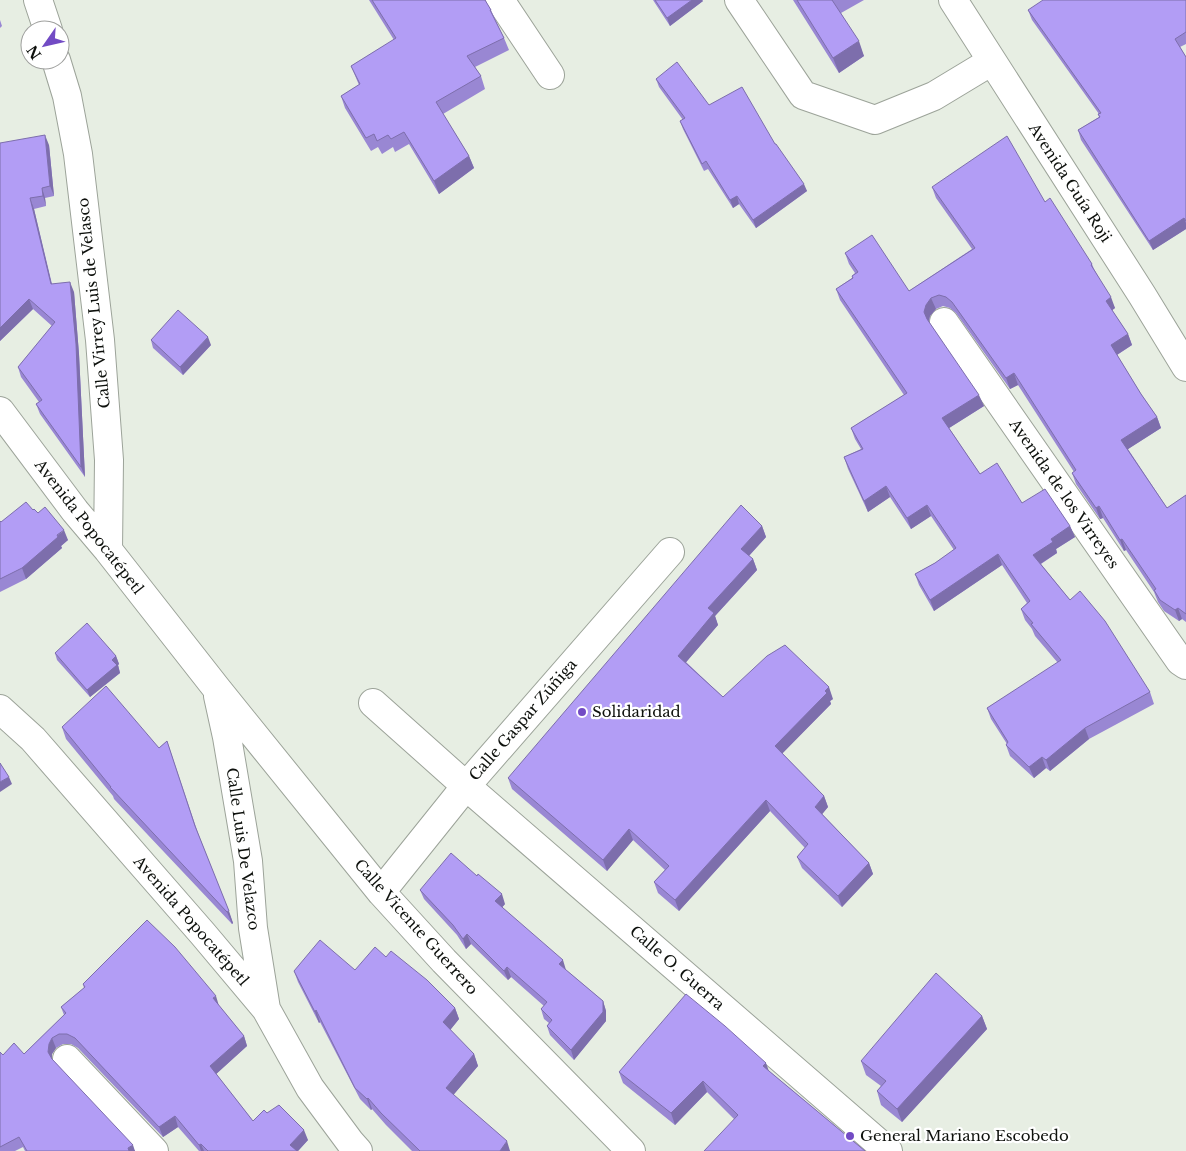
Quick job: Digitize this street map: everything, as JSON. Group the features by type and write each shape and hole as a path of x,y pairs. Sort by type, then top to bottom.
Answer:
{"street":[{"path":"38,0 45,20"},
{"path":"500,0 550,75"},
{"path":"739,0 803,95 875,120 934,96 992,62"},
{"name":"Avenida Guía Roji","path":"953,0 1186,367"},
{"name":"Calle Virrey Luis de Velasco","path":"59,70 67,96 78,154 100,340 109,460 108,550"},
{"name":"Avenida de los Virreyes","path":"944,322 1180,661 1186,665"},
{"name":"Avenida Popocatépetl","path":"0,411 75,511 217,689"},
{"name":"Calle Gaspar Zúñiga","path":"381,892 466,786 670,552"},
{"name":"Calle Vicente Guerrero","path":"217,689 381,892 464,981 631,1151"},
{"name":"Calle Luis De Velazco","path":"217,689 248,861 254,928 266,1009"},
{"name":"Calle O. Guerra","path":"373,703 466,786 888,1151"},
{"name":"Avenida Popocatépetl","path":"0,709 39,746 266,1009 310,1088 358,1151"},
{"path":"66,1060 154,1151"}],"building":[{"path":"372,0 485,0 504,38 467,56 481,76 436,102 469,156 434,181 404,132 391,139 388,135 377,141 374,134 366,138 341,96 360,84 351,66 396,38"},
{"path":"655,0 692,0 667,18"},
{"path":"797,0 832,0 859,41 833,58"},
{"path":"1043,0 1186,0 1186,32 1175,39 1186,57 1186,221 1184,218 1149,241 1078,130 1100,117 1098,114 1101,113 1028,10"},
{"path":"677,62 709,105 742,87 775,144 804,184 753,220 737,196 730,200 706,161 702,164 680,121 685,118 656,79"},
{"path":"45,135 50,186 42,188 43,196 30,198 51,284 70,282 76,344 81,467 36,404 42,400 18,367 55,322 29,299 0,328 0,143"},
{"path":"1007,136 1045,202 1050,198 1092,264 1111,297 1106,301 1128,334 1111,345 1157,417 1121,440 1167,508 1186,495 1186,614 1178,608 1175,610 1160,600 1154,590 1156,589 1122,539 1120,540 1099,506 1096,508 1072,473 1076,470 1014,373 1006,378 952,302 946,297 939,295 931,298 924,312 927,319 979,395 942,418 980,474 997,463 1022,503 1045,489 1070,526 1051,539 1053,542 1033,555 1070,600 1080,591 1105,621 1150,692 1085,728 1046,760 1042,757 1029,767 1006,745 1008,742 987,708 1061,660 1021,609 1030,601 998,554 930,600 915,574 956,548 927,505 907,518 886,486 864,501 844,457 863,449 851,428 907,393 836,289 853,278 852,276 858,272 845,253 872,235 909,291 975,248 932,187"},
{"path":"178,310 208,337 180,367 151,340"},
{"path":"26,502 38,513 45,507 64,530 22,568 0,579 0,521"},
{"path":"741,505 762,526 741,549 753,559 708,608 714,613 678,656 723,697 767,656 785,645 829,687 825,691 827,693 775,746 824,796 815,807 869,863 838,896 797,857 808,844 766,800 675,900 654,882 669,866 629,829 603,860 508,778"},
{"path":"87,623 116,656 112,660 117,665 87,690 55,653"},
{"path":"106,686 159,748 167,741 195,826 229,911 227,912 110,787 62,727"},
{"path":"0,763 9,777 0,782"},
{"path":"451,853 477,876 478,874 502,894 495,901 563,960 559,964 603,1001 603,1012 571,1050 547,1026 552,1020 541,1009 547,1002 507,967 504,971 467,934 463,939 453,925 420,890"},
{"path":"147,920 175,947 216,996 213,998 244,1036 210,1066 253,1121 264,1110 267,1113 279,1105 304,1130 290,1145 297,1151 208,1151 201,1144 199,1145 175,1116 159,1127 75,1038 67,1034 59,1034 52,1038 48,1052 52,1059 133,1145 128,1148 129,1151 27,1151 19,1137 0,1147 0,1052 3,1055 14,1043 24,1054 66,1013 61,1007 85,987 83,984"},
{"path":"320,940 355,970 375,947 386,957 391,951 427,980 455,1008 443,1022 474,1054 446,1088 507,1141 500,1151 420,1151 368,1098 355,1088 294,971"},
{"path":"936,973 982,1016 897,1109 877,1091 886,1081 861,1061"},
{"path":"686,994 766,1063 763,1066 865,1151 704,1151 738,1115 703,1081 671,1113 619,1072"}],"place":[{"name":"Solidaridad","path":"582,712"},
{"name":"General Mariano Escobedo","path":"850,1136"}]}
